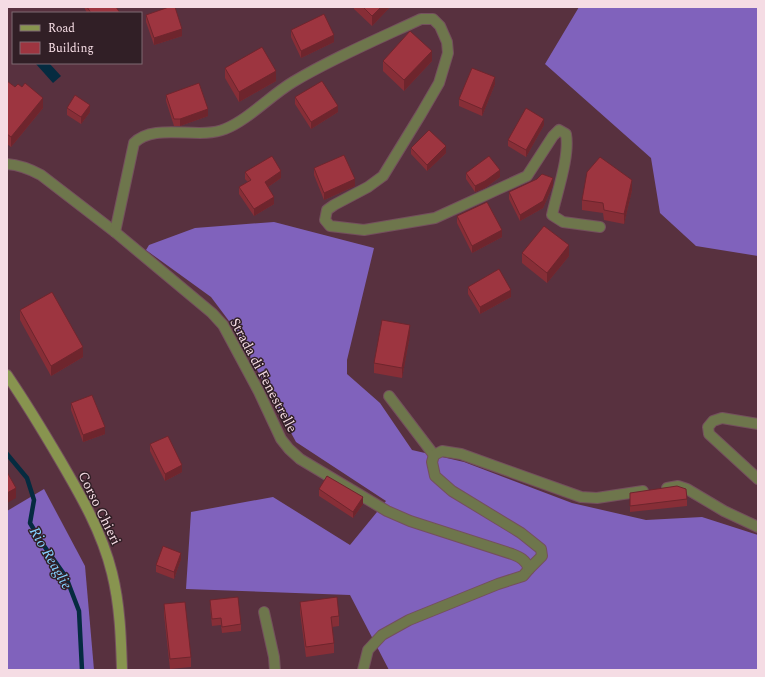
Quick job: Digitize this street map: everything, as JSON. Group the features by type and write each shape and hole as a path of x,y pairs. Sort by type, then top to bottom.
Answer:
{"main road":[{"name":"Corso Chieri","path":"7,375 33,414 88,510 107,554 113,575 119,612 122,670"}],"street":[{"path":"115,232 134,143 139,138 160,133 214,133 226,129 237,123 291,83 324,64 421,19 433,19 440,26 447,42 448,53 439,83 383,176 368,187 327,210 325,220 330,226 364,230 435,218 527,176 553,136 559,130 566,134 567,142 560,187 552,215 563,222 600,227"},
{"name":"Strada di Fenestrelle","path":"7,164 17,165 41,175 115,232 212,313 223,325 259,392 281,439 300,459 387,511 410,521 512,554 521,558 528,565 529,569"},
{"path":"390,396 434,455"},
{"path":"758,424 722,418 713,421 708,427 708,434 758,479"},
{"path":"363,670 368,650 382,635 409,620 498,584 523,576 542,556 541,549 521,533 452,491 435,476 432,462 434,455 442,451 460,454 581,497 597,498 678,486 688,489 724,511 758,527"},
{"path":"264,612 274,657 275,670"}],"shaded area":[{"path":"579,7 758,7 758,256 696,246 660,213 651,158 545,64"},
{"path":"274,222 374,248 347,360 347,374 380,403 412,450 464,462 572,503 646,520 702,517 758,535 758,670 389,670 350,595 186,589 191,512 273,497 350,545 386,501 296,442 235,329 211,297 146,250 149,245 195,228"},
{"path":"44,489 85,566 94,670 7,670 7,511"}],"water":[{"path":"36,64 50,64 61,76 53,83"}],"building":[{"path":"87,7 116,7 119,12 90,12"},
{"path":"169,7 175,7 182,29 154,38 146,15"},
{"path":"363,7 381,7 372,16"},
{"path":"324,14 334,35 301,51 291,30"},
{"path":"410,31 432,51 404,80 383,61"},
{"path":"262,47 276,71 239,92 225,68"},
{"path":"472,68 495,77 482,109 459,99"},
{"path":"7,81 15,87 18,84 22,87 25,83 43,98 11,137 7,134"},
{"path":"322,81 338,106 311,122 295,97"},
{"path":"199,83 208,109 180,119 174,119 166,95"},
{"path":"75,95 90,105 81,117 67,108"},
{"path":"526,108 544,119 526,150 508,140"},
{"path":"429,130 446,146 427,165 411,148"},
{"path":"344,155 355,179 324,193 314,168"},
{"path":"272,156 281,171 265,182 274,197 254,209 239,187 251,180 245,172"},
{"path":"489,156 500,170 475,186 466,173"},
{"path":"600,157 632,180 624,214 604,210 603,203 582,200 587,172"},
{"path":"542,174 553,178 543,201 520,215 509,192 537,179"},
{"path":"487,202 502,230 472,246 457,216"},
{"path":"544,226 569,245 547,273 522,253"},
{"path":"499,269 511,290 480,307 468,287"},
{"path":"52,292 83,347 51,366 20,310"},
{"path":"382,320 410,325 402,368 374,363"},
{"path":"92,395 105,427 83,435 71,403"},
{"path":"168,436 182,465 165,474 150,444"},
{"path":"7,472 16,488 7,493"},
{"path":"327,476 363,497 353,512 319,489"},
{"path":"677,486 686,489 687,499 630,506 630,493"},
{"path":"163,546 181,553 174,572 156,565"},
{"path":"238,597 241,624 222,627 221,618 212,619 210,600"},
{"path":"337,597 339,616 331,617 334,643 306,647 300,602"},
{"path":"185,602 191,657 170,659 164,604"}],"waterway":[{"name":"Rio Reaglie","path":"7,454 27,478 34,500 30,523 66,577 79,611 82,670"}]}
